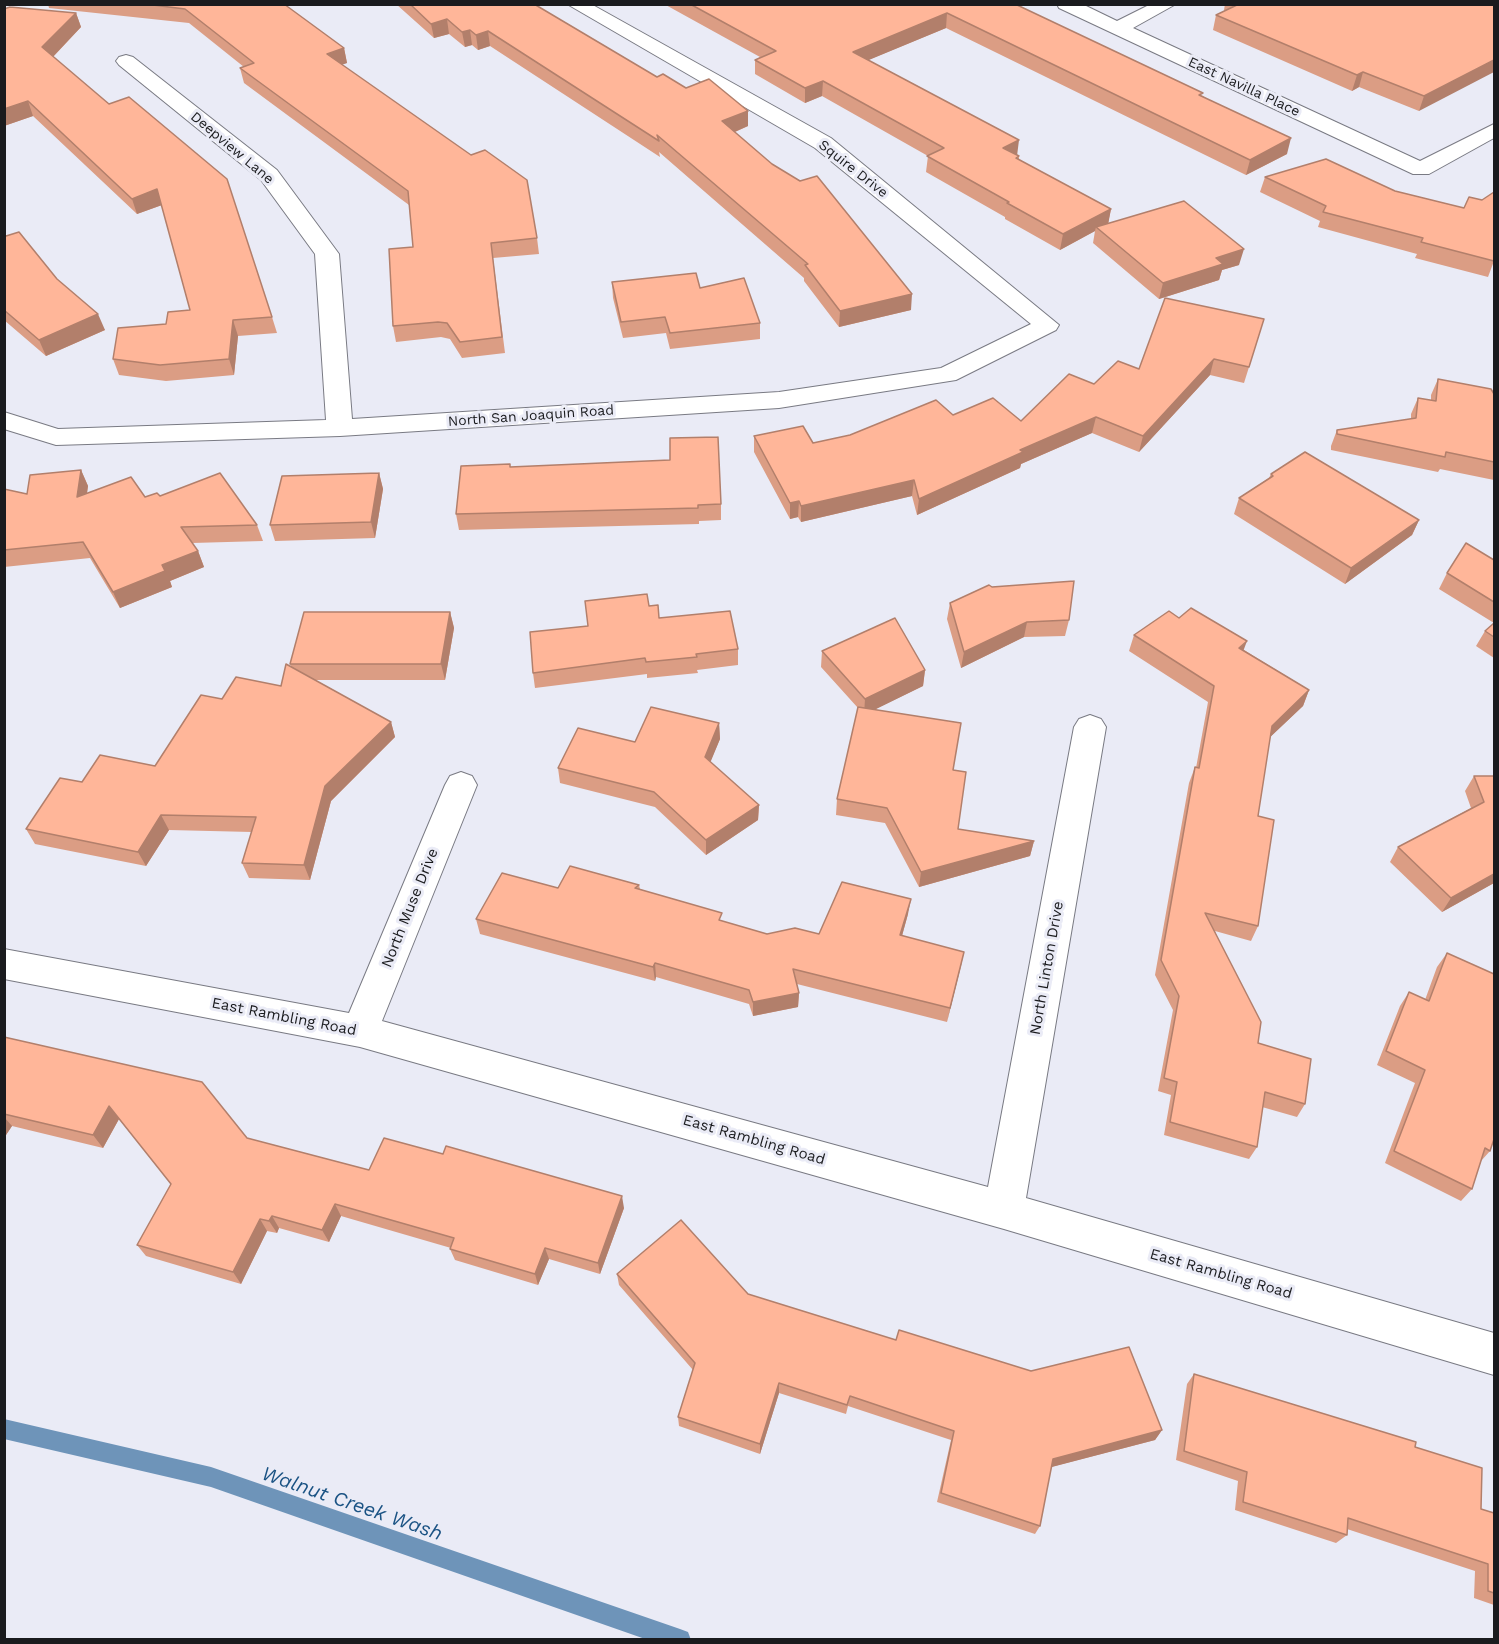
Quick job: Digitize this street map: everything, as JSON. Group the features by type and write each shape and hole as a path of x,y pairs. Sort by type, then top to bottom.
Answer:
{"street":[{"name":"Squire Drive","path":"576,4 823,143 1047,325"},
{"name":"East Navilla Place","path":"1066,4 1422,169 1494,130"},
{"path":"1117,28 1167,4"},
{"name":"Deepview Lane","path":"126,61 269,175 327,254 340,428"},
{"name":"North San Joaquin Road","path":"4,420 56,437 340,428 779,400 947,375 1047,325"},
{"name":"North Linton Drive","path":"1004,1210 1090,727"},
{"name":"North Muse Drive","path":"360,1031 461,784"},
{"name":"East Rambling Road","path":"4,964 360,1031 1004,1210 1494,1354"}],"building":[{"path":"145,4 284,4 344,48 327,54 471,155 485,150 527,180 537,238 491,243 502,337 460,342 447,323 393,326 389,249 413,247 408,191 240,68 254,63 185,9"},
{"path":"410,4 534,4 657,77 663,74 686,88 709,79 748,111 722,121 772,164 800,181 817,176 912,294 840,311 805,265 808,264 657,135 659,141 488,31 476,35 470,30 462,32 447,19 431,24"},
{"path":"690,4 1015,4 1203,93 1199,95 1291,138 1250,160 947,13 853,52 1019,140 1003,148 1019,156 1016,158 1111,209 1063,234 927,156 944,148 823,81 805,88 755,60 776,51"},
{"path":"1239,4 1494,4 1494,60 1424,96 1363,72 1357,75 1216,15"},
{"path":"10,7 76,13 42,47 109,104 129,97 227,179 272,317 233,320 229,359 160,365 113,359 118,328 166,324 168,312 190,310 157,189 132,199 28,101 4,109 4,9"},
{"path":"1326,159 1395,191 1464,208 1469,197 1482,200 1494,192 1494,261 1421,242 1423,238 1323,212 1326,206 1265,177"},
{"path":"1184,201 1244,249 1216,258 1223,264 1163,283 1096,227"},
{"path":"19,232 57,279 98,314 39,340 4,310 4,234 6,236"},
{"path":"696,273 700,288 744,278 760,323 670,333 665,317 621,322 612,282"},
{"path":"1165,298 1264,319 1249,367 1214,359 1143,436 1096,417 1020,450 1023,452 919,499 914,480 801,506 799,501 790,503 754,436 803,426 813,443 850,435 936,400 953,415 993,398 1021,421 1069,374 1094,384 1118,361 1139,369"},
{"path":"1438,379 1491,389 1494,394 1494,462 1446,452 1445,457 1337,434 1337,430 1416,418 1418,398 1436,401"},
{"path":"718,437 721,504 698,505 698,508 456,514 461,466 510,464 510,467 670,460 670,438"},
{"path":"1305,452 1419,520 1351,568 1239,498"},
{"path":"81,470 77,497 131,477 145,497 157,493 160,496 220,473 257,525 181,527 198,551 162,565 165,571 113,592 83,542 4,550 4,489 27,494 30,475"},
{"path":"379,473 371,522 270,525 282,476"},
{"path":"1466,543 1494,560 1494,602 1447,573"},
{"path":"1074,581 1069,620 1027,622 964,652 950,603 989,585 992,587"},
{"path":"647,594 649,606 658,605 659,618 730,611 738,649 696,654 697,657 646,662 645,658 533,673 530,632 588,626 585,601"},
{"path":"1191,608 1247,641 1239,648 1309,690 1272,726 1258,816 1274,820 1258,926 1205,913 1261,1022 1258,1043 1311,1059 1305,1104 1265,1092 1257,1147 1170,1122 1177,1082 1164,1078 1179,996 1161,960 1195,767 1199,768 1214,686 1134,635 1169,611 1179,618"},
{"path":"304,612 450,612 441,664 290,664"},
{"path":"895,618 925,670 865,699 822,651"},
{"path":"1494,623 1494,637 1485,631"},
{"path":"286,664 391,722 325,786 304,865 242,863 256,817 161,815 138,852 26,829 60,778 82,782 100,755 155,766 201,695 222,699 236,677 281,686"},
{"path":"651,707 719,723 705,757 759,805 706,840 654,792 558,768 578,728 635,742"},
{"path":"858,707 961,723 953,770 966,772 958,829 1034,841 921,872 887,808 837,799"},
{"path":"1474,776 1494,776 1494,874 1451,898 1398,847 1484,802"},
{"path":"570,866 639,885 635,888 722,913 719,920 767,934 795,928 819,934 842,882 911,899 900,935 964,952 950,1008 793,969 799,993 753,1002 749,990 655,963 653,967 476,919 502,873 558,888"},
{"path":"1447,953 1494,974 1494,1139 1490,1151 1485,1148 1472,1189 1394,1151 1425,1070 1386,1051 1409,992 1429,1001"},
{"path":"4,1037 202,1082 247,1138 369,1170 384,1138 443,1154 446,1146 622,1196 598,1263 545,1248 535,1274 450,1249 454,1238 335,1204 322,1230 272,1216 269,1221 260,1219 233,1272 137,1245 171,1184 109,1106 93,1135 4,1114"},
{"path":"681,1220 748,1294 896,1340 899,1330 1031,1371 1129,1347 1162,1430 1053,1459 1040,1526 941,1493 954,1431 850,1396 847,1405 779,1383 760,1444 678,1417 695,1363 617,1274"},
{"path":"1194,1374 1416,1442 1415,1447 1482,1468 1481,1509 1494,1513 1494,1593 1488,1591 1488,1564 1348,1518 1347,1535 1243,1502 1247,1472 1184,1451"}],"waterway":[{"name":"Walnut Creek Wash","path":"4,1429 211,1477 680,1640"}]}
